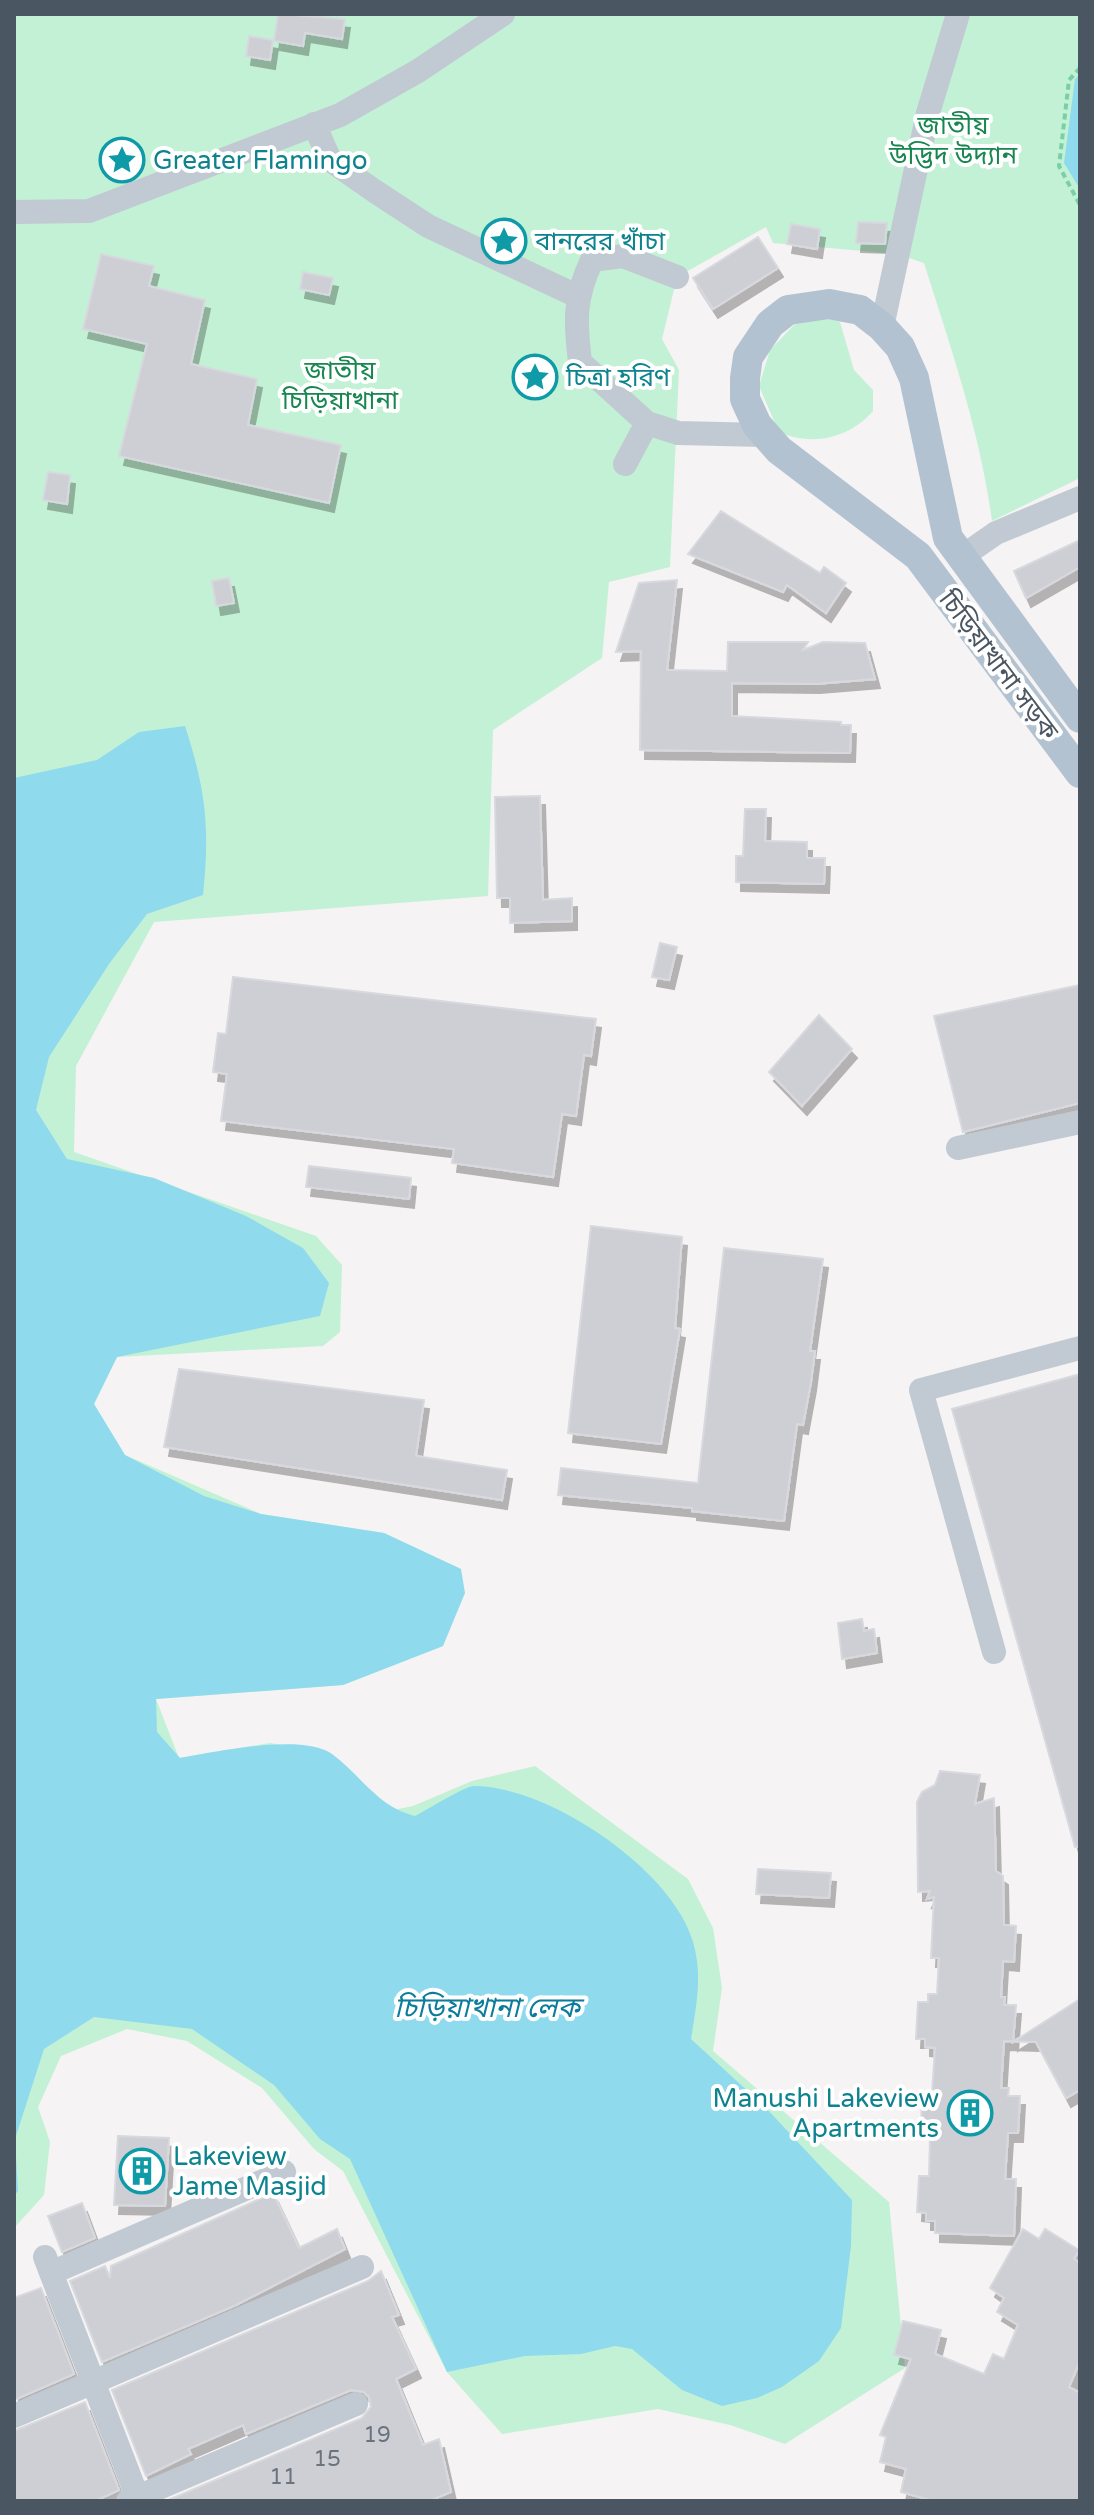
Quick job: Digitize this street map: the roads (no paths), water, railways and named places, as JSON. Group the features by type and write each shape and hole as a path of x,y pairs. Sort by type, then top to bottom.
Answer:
{"main road":[{"name":"চিড়িয়াখানা সড়ক","path":"1080,718 954,548 914,378 900,347 882,327 860,310 829,304 788,310 770,324 748,357 745,399 766,435 779,450 918,556 1080,773"},
{"path":"918,556 954,548"}],"street":[{"path":"14,212 89,211 340,115 418,71 503,14"},
{"path":"882,327 928,113 958,14"},
{"path":"314,124 330,160 376,192 428,226 577,296"},
{"path":"677,277 623,256 592,260 577,296 580,362 647,423 678,433 766,435"},
{"path":"625,464 647,423"},
{"path":"954,548 1080,498"},
{"path":"958,1148 1080,1122"},
{"path":"994,1652 921,1390 1080,1348"},
{"path":"284,2172 48,2265 135,2500 356,2404"},
{"path":"14,2416 362,2267"}],"water":[{"path":"1080,74 1080,189 1064,163 1075,79"},
{"name":"চিড়িয়াখানা লেক","path":"185,726 202,790 206,829 203,895 147,914 109,964 49,1057 36,1110 67,1159 154,1178 246,1216 303,1248 329,1283 320,1316 117,1357 94,1404 125,1455 204,1496 261,1514 384,1533 461,1569 465,1593 443,1646 343,1685 156,1699 157,1732 180,1758 280,1744 319,1748 343,1763 380,1798 415,1816 474,1786 504,1790 537,1800 571,1816 604,1837 635,1861 661,1887 681,1915 696,1954 698,1991 691,2039 765,2107 852,2200 851,2246 841,2328 819,2361 782,2387 757,2398 722,2406 682,2390 632,2349 615,2346 581,2354 525,2356 447,2372 350,2159 320,2139 274,2085 192,2029 94,2017 44,2049 15,2139 18,2191 14,2196 14,778 97,760 139,732"}],"place":[{"name":"Greater Flamingo","path":"122,160"},
{"name":"বানরের খাঁচা","path":"504,241"},
{"name":"চিত্রা হরিণ","path":"535,377"},
{"name":"Manushi Lakeview Apartments","path":"970,2113"},
{"name":"Lakeview Jame Masjid","path":"142,2171"}],"park label":[{"name":"জাতীয় উদ্ভিদ উদ্যান","path":"953,140"},
{"name":"জাতীয় চিড়িয়াখানা","path":"340,385"}]}
